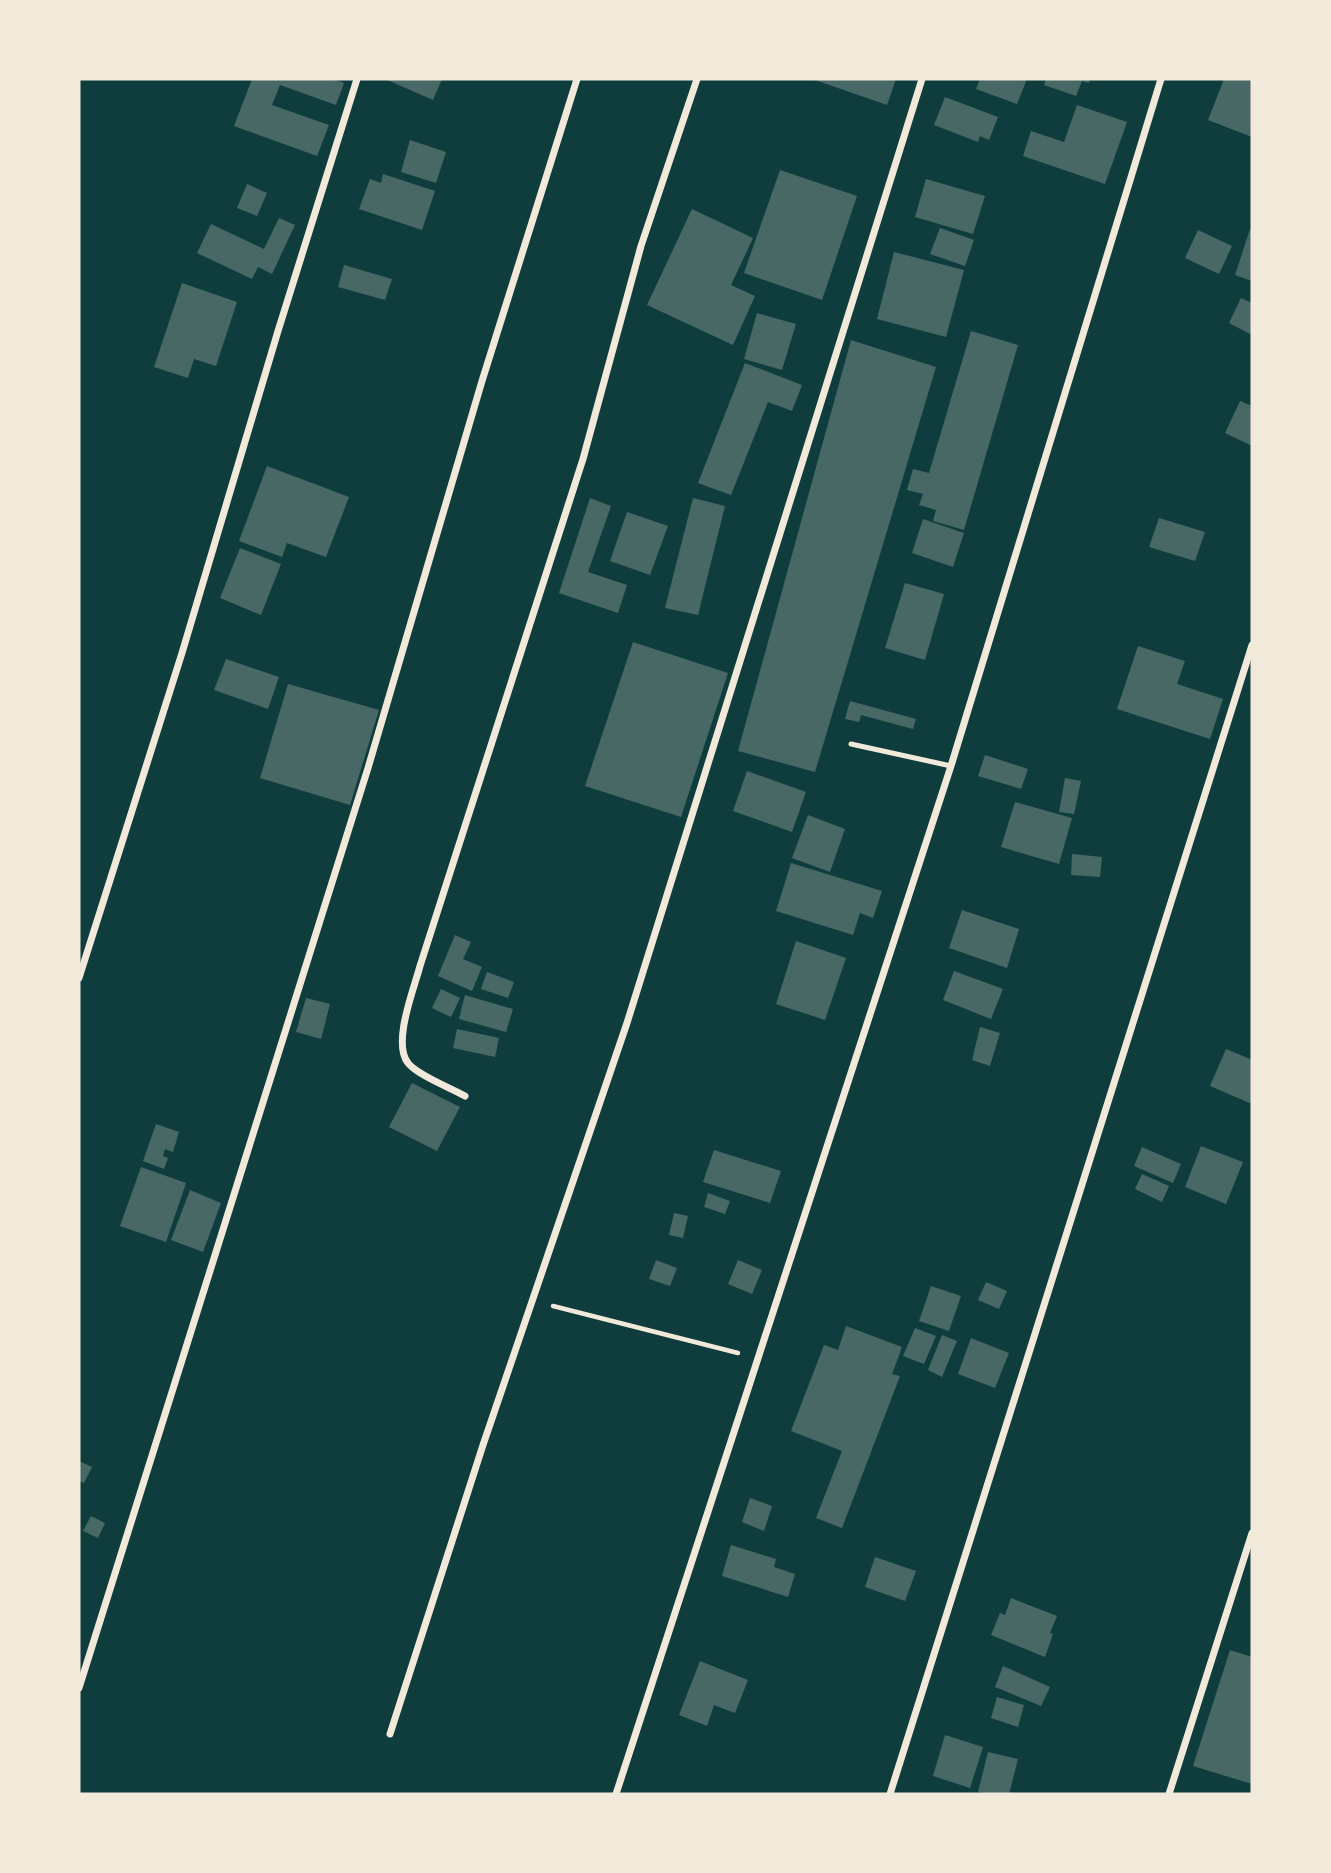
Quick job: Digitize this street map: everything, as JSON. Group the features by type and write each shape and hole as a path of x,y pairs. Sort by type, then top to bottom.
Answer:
{"street":[{"path":"79,978 182,653 357,79"},
{"path":"79,1688 368,768 486,368 577,79"},
{"path":"465,1096 407,1063 402,1050 403,1029 420,966 583,459 641,246 698,79"},
{"path":"390,1734 478,1458 626,1023 922,79"},
{"path":"616,1794 951,766 1161,79"},
{"path":"890,1794 1252,645"},
{"path":"1169,1794 1252,1533"}],"lane":[{"path":"851,744 951,766"}],"path":[{"path":"532,1300 759,1358"}],"building":[{"path":"252,79 333,79 344,83 336,105 280,85 272,105 329,125 317,156 234,126"},
{"path":"385,79 442,79 433,100"},
{"path":"812,79 896,79 887,105"},
{"path":"980,79 1027,79 1017,104 976,89"},
{"path":"1046,79 1090,79 1089,83 1082,81 1076,96 1044,85"},
{"path":"1224,79 1252,79 1252,137 1208,120"},
{"path":"945,97 998,117 989,140 980,136 978,142 934,125"},
{"path":"1077,105 1127,122 1105,184 1023,156 1031,131 1064,142"},
{"path":"410,140 446,152 436,183 401,172"},
{"path":"780,170 857,196 822,300 744,273"},
{"path":"383,174 435,191 422,230 359,209 370,179 381,183"},
{"path":"926,179 985,196 973,234 915,217"},
{"path":"247,184 267,193 257,216 237,208"},
{"path":"692,209 753,238 731,285 755,296 733,345 647,305"},
{"path":"279,218 295,225 272,274 258,267 252,279 197,253 211,224 264,249"},
{"path":"940,228 974,240 965,266 930,254"},
{"path":"1250,229 1252,230 1252,281 1235,275"},
{"path":"1198,230 1232,246 1219,274 1185,258"},
{"path":"894,252 964,270 946,337 877,319"},
{"path":"344,265 392,279 385,300 338,287"},
{"path":"182,283 237,302 216,366 194,359 188,378 154,367"},
{"path":"1241,298 1252,303 1252,335 1229,323"},
{"path":"757,313 796,324 782,370 744,359"},
{"path":"971,331 1018,345 964,530 933,521 936,510 919,505 923,494 907,490 913,469 929,473"},
{"path":"851,340 936,367 815,772 738,751"},
{"path":"745,363 802,385 792,411 768,402 731,495 698,483"},
{"path":"1240,401 1252,406 1252,446 1225,433"},
{"path":"267,466 349,497 326,557 287,543 282,557 239,541"},
{"path":"590,498 611,506 588,572 627,585 618,613 559,593"},
{"path":"693,498 725,506 698,615 665,608"},
{"path":"627,512 668,526 650,575 610,561"},
{"path":"1159,518 1205,532 1195,561 1149,547"},
{"path":"923,519 964,533 953,567 912,553"},
{"path":"240,548 281,564 261,615 220,598"},
{"path":"905,583 944,594 925,660 885,648"},
{"path":"633,642 728,673 681,817 585,786"},
{"path":"1138,646 1185,661 1177,684 1223,699 1210,739 1117,709"},
{"path":"226,659 279,677 268,709 214,690"},
{"path":"288,684 379,710 350,805 260,778"},
{"path":"850,701 916,719 913,729 861,715 859,722 845,719"},
{"path":"985,755 1028,769 1021,789 978,776"},
{"path":"747,771 806,792 792,832 733,811"},
{"path":"1065,778 1081,781 1074,814 1059,812"},
{"path":"1015,802 1072,818 1059,864 1001,847"},
{"path":"808,815 845,829 830,872 792,858"},
{"path":"1072,854 1102,857 1100,877 1071,875"},
{"path":"791,863 882,891 873,918 860,913 853,935 776,911"},
{"path":"962,910 1019,929 1007,968 949,948"},
{"path":"455,935 471,942 463,959 482,967 472,991 438,976"},
{"path":"796,941 846,958 825,1020 776,1004"},
{"path":"954,971 1003,989 991,1019 943,1000"},
{"path":"487,972 514,982 508,998 481,989"},
{"path":"441,989 460,998 451,1017 432,1008"},
{"path":"465,995 513,1009 506,1032 459,1019"},
{"path":"306,998 330,1004 321,1039 296,1032"},
{"path":"980,1027 1000,1033 990,1066 972,1060"},
{"path":"457,1029 499,1038 495,1057 453,1048"},
{"path":"1226,1049 1250,1059 1252,1055 1252,1104 1210,1086"},
{"path":"412,1083 460,1107 437,1151 389,1127"},
{"path":"156,1124 179,1132 173,1152 165,1149 163,1156 168,1158 164,1169 143,1161"},
{"path":"1201,1146 1243,1162 1226,1204 1185,1187"},
{"path":"1142,1147 1181,1164 1173,1183 1134,1166"},
{"path":"714,1150 781,1171 770,1203 703,1182"},
{"path":"141,1167 186,1183 166,1242 120,1226"},
{"path":"1142,1174 1169,1186 1162,1202 1135,1189"},
{"path":"190,1190 221,1203 203,1252 171,1240"},
{"path":"708,1193 730,1201 725,1214 704,1207"},
{"path":"674,1213 688,1216 683,1238 669,1235"},
{"path":"656,1260 677,1268 670,1286 649,1279"},
{"path":"738,1260 762,1270 752,1294 728,1284"},
{"path":"986,1282 1007,1291 999,1309 978,1300"},
{"path":"931,1286 961,1296 949,1331 919,1321"},
{"path":"846,1326 902,1347 892,1374 900,1376 842,1528 816,1518 842,1451 791,1431 824,1345 838,1350"},
{"path":"915,1328 936,1336 924,1364 903,1356"},
{"path":"942,1335 957,1341 942,1377 928,1370"},
{"path":"971,1338 1009,1353 995,1388 958,1374"},
{"path":"79,1461 92,1467 84,1483 79,1481"},
{"path":"750,1498 772,1506 764,1531 742,1522"},
{"path":"91,1516 105,1523 98,1538 83,1531"},
{"path":"731,1545 776,1559 774,1567 795,1574 788,1597 722,1576"},
{"path":"875,1557 916,1571 905,1601 865,1587"},
{"path":"1011,1598 1057,1616 1045,1657 991,1635 1000,1613 1005,1615"},
{"path":"1230,1650 1252,1657 1252,1784 1193,1766"},
{"path":"700,1661 748,1680 735,1713 714,1705 707,1726 679,1715"},
{"path":"1003,1666 1050,1687 1041,1706 995,1687"},
{"path":"997,1697 1024,1705 1018,1727 991,1718"},
{"path":"945,1735 983,1747 970,1788 933,1776"},
{"path":"988,1752 1018,1759 1009,1794 978,1792"}]}
